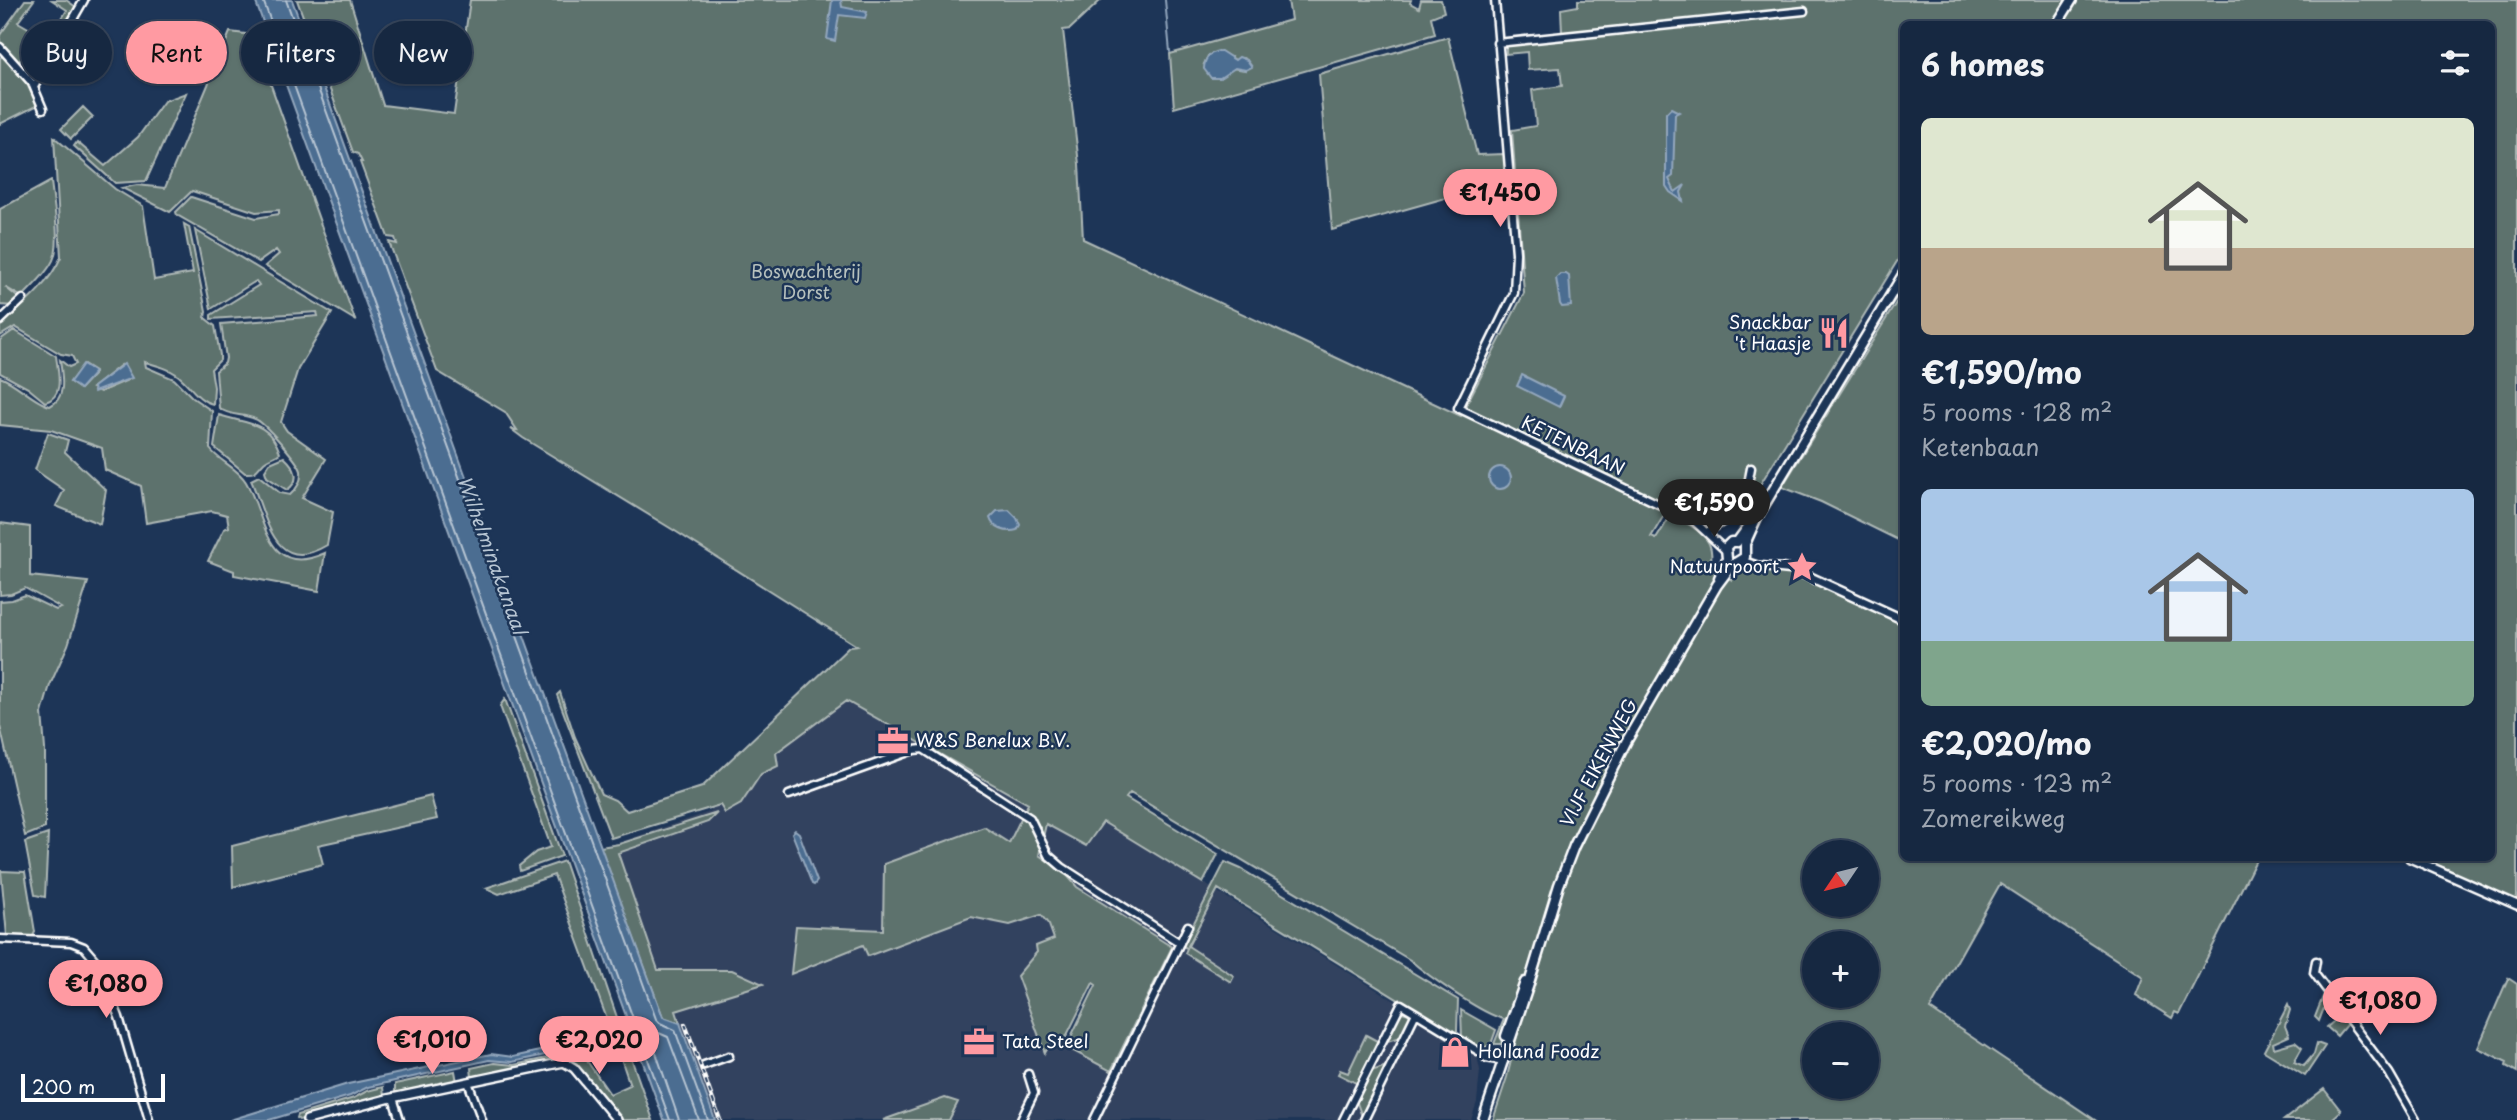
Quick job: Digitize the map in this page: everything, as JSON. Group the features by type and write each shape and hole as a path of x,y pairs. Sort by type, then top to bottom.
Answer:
{"main road":[{"path":"2059,21 2072,0"},
{"name":"VIJF EIKENWEG","path":"1483,1120 1500,1060 1559,885 1586,818 1626,742 1756,517 1900,280"}],"street":[{"path":"34,87 84,0"},
{"path":"1495,0 1497,43 1804,11"},
{"name":"KETENBAAN","path":"1497,43 1516,253 1516,281 1509,304 1458,408 1694,521 1736,552 1763,566 1795,570 1900,618"},
{"path":"0,47 34,87 43,109"},
{"path":"0,321 23,299"},
{"path":"1708,533 1738,512 1746,494 1751,468"},
{"path":"789,795 923,749 1030,817 1048,855 1062,867 1180,943"},
{"path":"2417,861 2517,905"},
{"path":"1094,1120 1188,926"},
{"path":"0,939 71,942 83,947 96,961 119,1017 149,1120"},
{"path":"2316,961 2314,973 2389,1073 2416,1120"},
{"path":"1343,1120 1401,1004 1483,1054 1500,1060"},
{"path":"1364,1120 1416,1013"},
{"path":"704,1065 729,1056"},
{"path":"307,1120 393,1098 567,1063 617,1120"},
{"path":"1021,1120 1034,1093 1028,1074"},
{"path":"468,1082 482,1120"},
{"path":"393,1098 400,1120"}],"shaded area":[{"path":"846,701 1028,804 972,917 1010,925 1042,915 1049,925 1054,940 1037,952 1046,1052 1052,1040 1111,1071 1172,948 1077,887 1066,874 1039,855 1046,824 1103,821 1403,1006 1477,1056 1480,1070 1477,1102 1471,1120 950,1120 958,1102 945,1098 883,1120 715,1120 680,1023 663,1017 603,848 709,812 760,764"}],"green space":[{"path":"25,0 34,0 18,22 21,24 21,59 18,63 0,44 0,35"},
{"path":"52,0 66,0 76,7 68,21 60,21 67,10"},
{"name":"Boswachterij Dorst","path":"297,0 350,0 357,21 305,21"},
{"name":"Boswachterij Dorst","path":"470,0 1101,0 1070,29 1063,30 1079,164 1083,239 1461,416 1463,414 1666,512 1651,537 1656,539 1671,515 1679,519 1701,533 1710,546 1710,564 1732,580 1744,569 1762,572 1770,569 1787,570 1900,612 1900,861 2256,861 2179,1014 2175,1012 2172,1018 2136,995 2143,977 2000,884 1930,1009 2095,1120 1493,1120 1519,1028 1508,1022 1502,1044 1494,1044 1504,1019 1470,1003 1410,960 1130,793 1126,798 1218,854 1203,883 1103,822 1086,846 1046,824 1039,855 1066,874 1077,887 1172,947 1111,1071 1066,1047 1096,985 1093,983 1062,1045 1052,1040 1045,1053 1017,976 1037,952 1036,946 1054,939 1049,925 1041,915 1010,925 971,917 868,956 863,945 791,974 796,926 883,930 884,864 984,827 1009,843 1028,804 846,701 776,753 778,766 761,774 741,804 725,813 720,805 611,838 557,695 560,692 575,737 601,794 615,800 627,811 702,787 849,647 857,646 523,438 511,429 517,430 505,412 437,371 389,242 397,244 395,238 388,237 358,154 353,152 328,84 360,84 360,32 374,84 376,84 383,105 454,114 458,84 472,84 472,21 467,21"},
{"path":"1288,0 1411,0 1410,3 1419,8 1421,0 1441,0 1444,12 1431,17 1435,34 1174,108 1170,54 1291,20","holes":["1208,56 1231,57 1235,60 1247,60 1246,70 1204,64"]},
{"path":"1578,0 2517,0 2517,903 2429,861 2495,861 2495,21 1900,21 1900,257 1742,514 1709,525 1465,407 1524,293 1512,130 1536,126 1532,90 1562,86 1560,68 1528,70 1527,52 1506,54 1506,46 1798,15 1562,33 1561,9 1578,6"},
{"path":"230,32 241,33 241,84 271,84 355,320 265,266 279,254 276,250 259,262 176,212 191,197 256,218 279,214 279,210 256,212 192,191 170,212 122,188 137,185 165,188 208,84 227,84 227,39"},
{"path":"1448,37 1477,155 1504,154 1506,181 1332,230 1319,74"},
{"path":"3,55 21,76 21,84 27,84 38,105 0,124 0,58"},
{"path":"186,93 146,181 115,183 74,146 77,142 105,166 138,137 164,101"},
{"path":"83,107 93,117 71,139 61,129"},
{"path":"54,137 115,189 143,206 154,280 193,273 184,224 189,227 206,311 205,318 215,326 220,355 220,360 211,369 213,404 200,397 182,379 165,368 145,362 146,367 174,379 193,398 212,411 210,449 246,482 264,527 279,552 290,558 305,559 325,553 319,591 234,575 234,571 208,561 224,529 229,527 227,515 212,511 146,523 141,486 105,470 102,448 51,430 0,425 0,377 50,406 59,398 61,392 60,360 69,367 76,364 72,356 61,354 15,327 0,336 0,326 50,277 61,257","holes":["84,364 95,373 80,389 70,382","121,365 128,380 100,392 92,388"]},
{"path":"51,181 57,236 55,256 45,273 22,297 5,287 20,299 13,306 0,305 0,209"},
{"path":"195,230 332,313 298,369 281,422 287,431 326,459 302,498 333,512 327,545 309,553 295,554 284,548 275,538 251,480 259,476 280,493 290,495 300,481 299,466 266,427 250,417 228,413 219,408 216,371 225,363 226,358 221,324 318,316 317,312 211,319 211,315 259,285 256,281 211,309"},
{"path":"1900,285 1900,292 1753,536 1751,535"},
{"path":"1900,296 1900,541 1821,502 1782,487"},
{"path":"14,330 56,356 58,389 51,399 45,402 28,388 0,373 0,340"},
{"path":"219,415 263,429 275,442 280,453 254,472 245,473 214,447"},
{"path":"48,433 68,440 65,452 106,490 100,524 56,506 64,490 35,470"},
{"path":"284,457 291,465 296,478 287,490 267,477 265,471 270,463"},
{"path":"0,523 30,527 30,576 88,582 42,713 45,828 25,836 0,726 0,601 25,595 56,610 61,608 25,588 0,595"},
{"path":"505,699 562,856 520,871 519,866 536,852 551,847 500,706"},
{"path":"431,796 437,819 318,845 323,864 233,887 232,846"},
{"path":"717,813 708,822 618,853 658,970 732,970 763,984 676,1011 680,1023 663,1017 600,847 619,844"},
{"path":"48,834 45,897 35,895 25,842"},
{"path":"564,861 624,1039 615,1041 554,875 499,894 486,888"},
{"path":"1225,862 1241,869 1458,1000 1457,1031 1454,1034 1218,889 1188,946 1234,976 1231,982 1185,953 1187,948 1182,946"},
{"path":"1,871 25,872 35,932 33,936 7,936"},
{"path":"2508,978 2517,984 2517,1072 2506,1066 2507,1062 2478,1048"},
{"path":"2326,989 2351,1019 2337,1036 2327,1027 2339,1017 2330,1003 2326,1003 2319,1021 2315,1017"},
{"path":"2288,1005 2290,1010 2285,1026 2289,1036 2273,1043 2274,1048 2295,1042 2302,1048 2294,1062 2304,1066 2314,1054 2317,1043 2325,1046 2305,1076 2264,1051"},
{"path":"1461,1010 1496,1030 1491,1044 1480,1050 1462,1039"},
{"path":"1402,1012 1409,1014 1410,1018 1401,1037 1384,1042"},
{"path":"1366,1035 1379,1042 1358,1084 1338,1074 1340,1070 1348,1073"},
{"path":"625,1041 653,1120 620,1120 576,1065 565,1060 472,1077 471,1068 494,1063 514,1065 580,1051 610,1094 630,1085 616,1044"},
{"path":"1387,1066 1362,1117 1356,1100 1371,1071"},
{"path":"455,1071 457,1082 395,1093 395,1084"},
{"path":"383,1087 384,1097 299,1120 297,1118 298,1115"},
{"path":"2324,1089 2341,1111 2331,1120 2284,1120"},
{"path":"945,1098 958,1102 949,1120 883,1120"}],"water":[{"path":"255,0 292,0 300,21 263,21"},
{"path":"832,0 841,0 842,7 867,12 865,18 839,15 835,41 827,39"},
{"path":"1221,51 1235,60 1239,57 1247,60 1252,67 1246,70 1235,68 1220,78 1211,78 1204,69 1205,62 1208,56"},
{"name":"Wilhelminakanaal","path":"286,84 323,84 663,1017 680,1023 715,1120 664,1120"},
{"path":"1671,108 1679,112 1675,114 1673,176 1669,179 1675,192 1685,185 1681,192 1683,201 1666,186 1666,113"},
{"path":"1560,274 1569,276 1571,306 1562,307 1560,304 1556,278"},
{"path":"83,364 95,372 80,389 70,382"},
{"path":"124,364 132,378 94,392 93,387"},
{"path":"1522,375 1564,396 1559,407 1517,386"},
{"path":"1500,467 1508,470 1511,478 1508,486 1500,489 1492,486 1489,478 1492,470"},
{"path":"1009,510 1020,525 1017,530 1001,529 994,525 990,518 997,511"},
{"path":"795,830 799,833 817,881 814,885 792,833"},
{"path":"562,1046 564,1051 512,1062 489,1060 368,1087 350,1096 269,1120 230,1120 348,1084 491,1054 513,1057"}],"waterway":[{"path":"1165,0 1170,52"}],"railway":[{"path":"685,1024 720,1120"}],"place":[{"name":"Snackbar 't Haasje","path":"1834,333"},
{"name":"Natuurpoort","path":"1802,567"},
{"name":"W&S Benelux B.V.","path":"893,741"},
{"name":"Tata Steel","path":"979,1042"},
{"name":"Holland Foodz","path":"1455,1052"}]}
